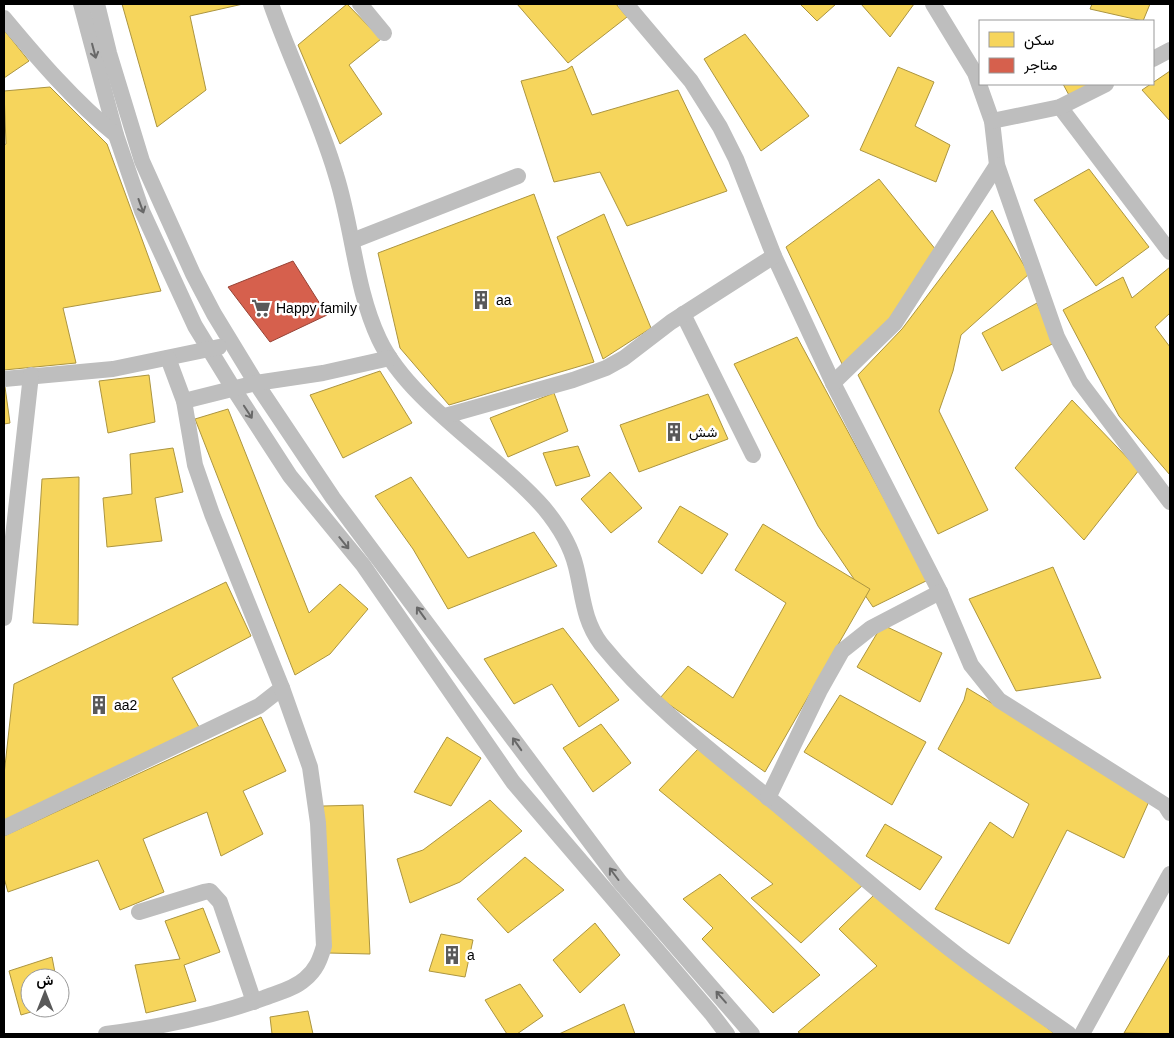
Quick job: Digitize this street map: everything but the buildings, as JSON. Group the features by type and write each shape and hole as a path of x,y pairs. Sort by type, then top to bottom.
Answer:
{"street":[{"path":"81,4 116,136 151,231 196,326 233,388 290,476 363,565 513,782 711,1013 726,1034"},
{"path":"97,4 109,53 142,161 193,274 232,344 256,382 333,498 615,875 752,1034"},
{"path":"271,4 326,144 343,199 370,315 390,358 417,389 533,496 557,524 576,565 583,608 592,631 602,644 661,706 712,753 958,956 1069,1034"},
{"path":"360,4 384,33"},
{"path":"626,4 691,81 720,126 736,159 774,256 833,383 940,592 971,665 999,700 1164,805 1170,813"},
{"path":"932,4 975,73 979,84"},
{"path":"4,18 64,87 91,115 116,136"},
{"path":"1154,58 1170,50"},
{"path":"979,85 992,121 997,164 1057,337 1080,382 1170,502"},
{"path":"992,121 1060,107 1104,85"},
{"path":"1060,107 1170,252"},
{"path":"833,383 895,323 942,253 997,164"},
{"path":"352,241 518,176"},
{"path":"151,231 170,224"},
{"path":"445,416 591,375 624,358 654,333 774,256"},
{"path":"684,314 753,455"},
{"path":"4,379 31,375 113,369 232,344"},
{"path":"106,1034 207,1017 286,991 303,981 320,961 324,946 318,823 310,767 282,688 212,514 195,465 184,401 168,358"},
{"path":"184,401 256,382 323,373 390,358"},
{"path":"4,618 31,375"},
{"path":"768,798 820,690 842,651 871,628 940,592"},
{"path":"4,828 258,706 282,688"},
{"path":"1082,1034 1170,874"},
{"path":"139,912 204,892 210,892 215,895 220,902 254,1002"}],"place":[{"name":"aa","path":"481,300"},
{"name":"Happy family","path":"261,308"},
{"name":"شش","path":"674,432"},
{"name":"aa2","path":"99,705"},
{"name":"a","path":"452,955"}]}
